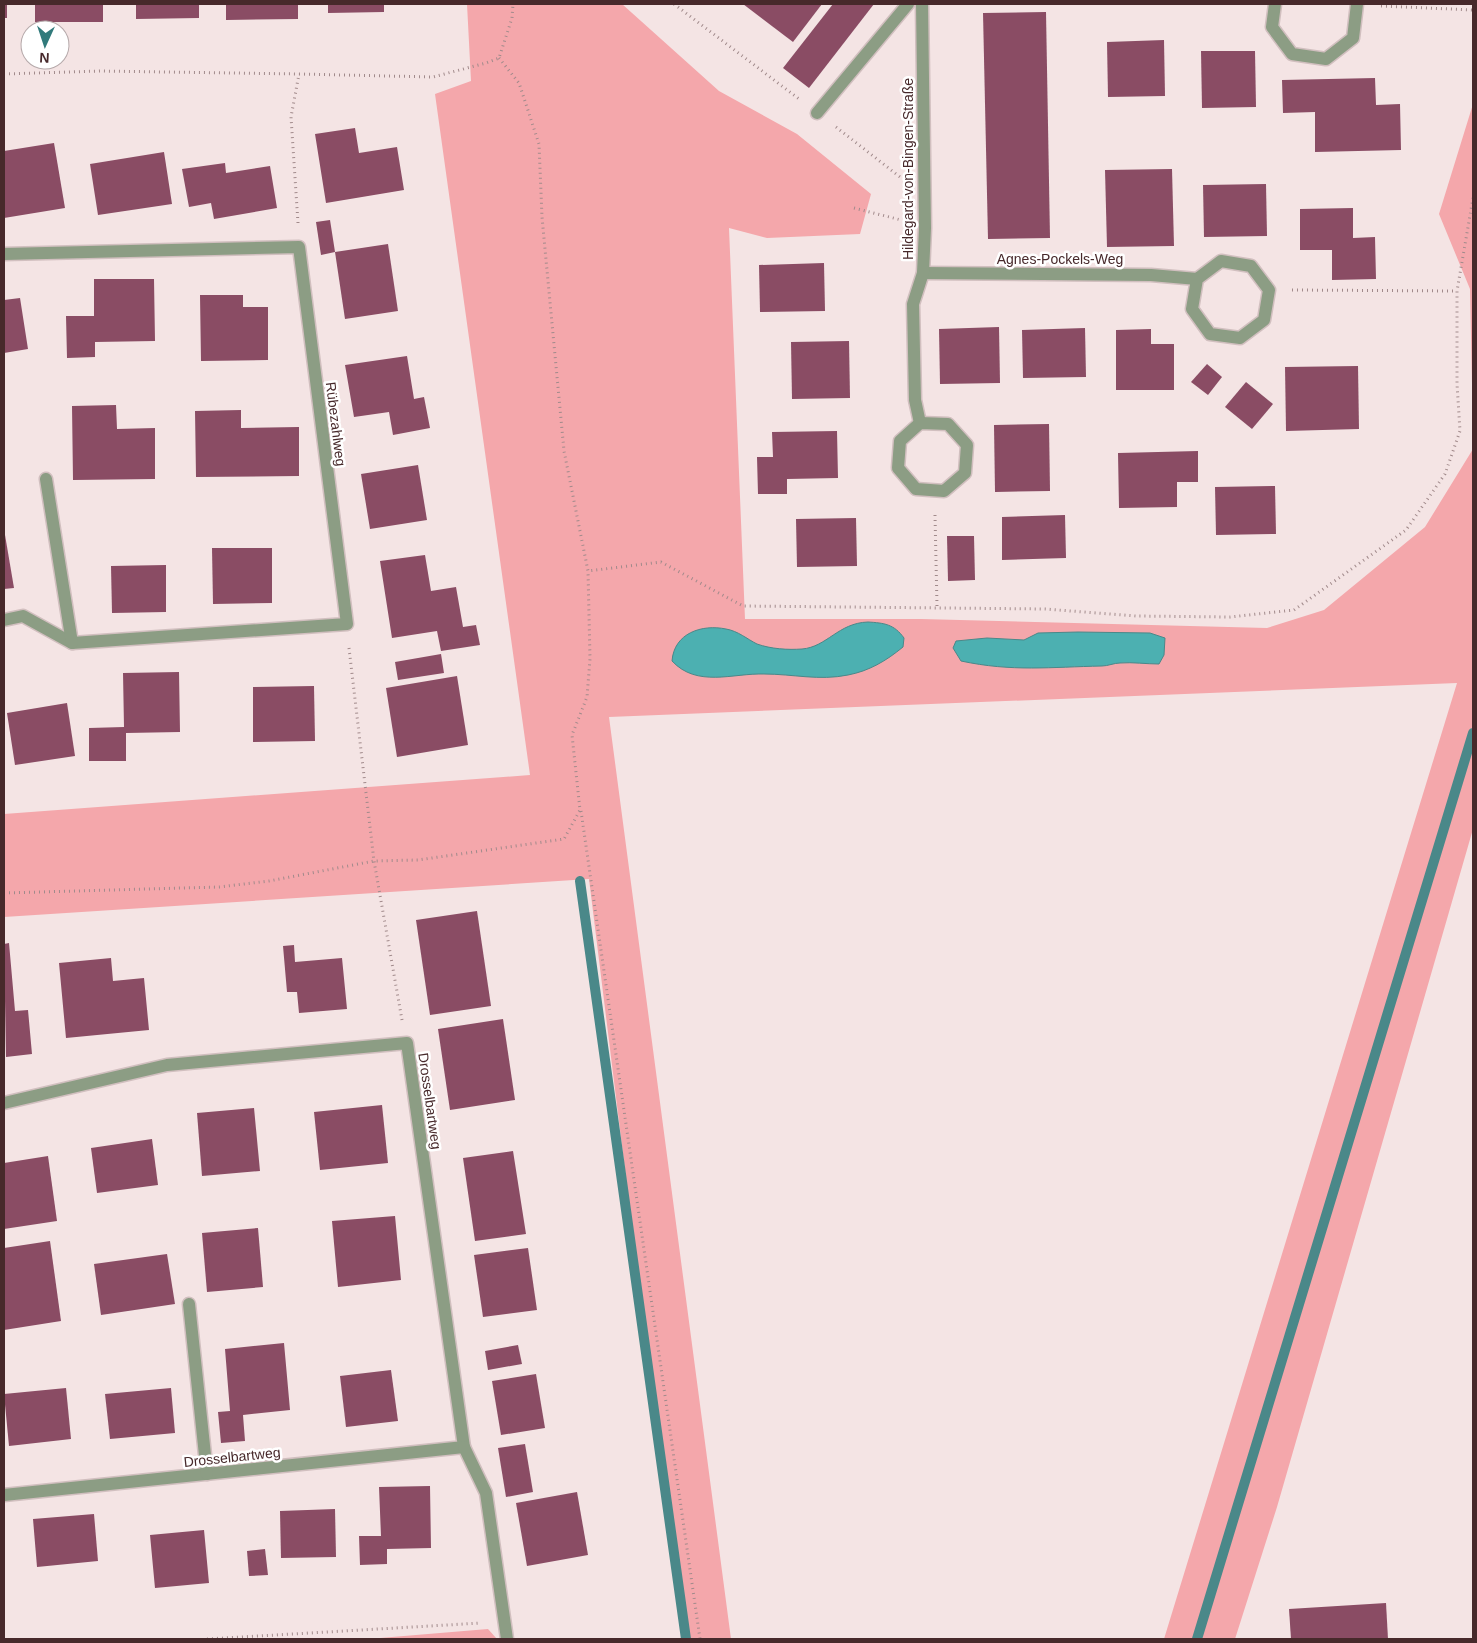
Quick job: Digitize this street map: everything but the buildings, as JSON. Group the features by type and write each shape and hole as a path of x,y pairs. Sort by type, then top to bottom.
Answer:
{"street":[{"path":"817,113 908,4"},
{"name":"Hildegard-von-Bingen-Straße","path":"920,423 914,400 913,304 923,273 925,228 922,4"},
{"path":"1275,4 1272,26 1292,54 1326,59 1353,38 1358,4"},
{"path":"4,254 299,248"},
{"name":"Rübezahlweg","path":"299,248 346,624"},
{"path":"1221,262 1251,266 1269,290 1264,320 1240,338 1210,334 1192,310 1197,279 1221,262"},
{"name":"Agnes-Pockels-Weg","path":"923,273 1150,275 1197,279"},
{"path":"920,423 948,424 966,446 965,473 944,491 916,489 898,468 900,441 920,423"},
{"path":"46,479 72,642"},
{"path":"4,620 23,616 72,642 346,624"},
{"name":"Drosselbartweg","path":"4,1103 167,1065 407,1043 464,1447 486,1493 507,1639"},
{"path":"189,1304 208,1474"},
{"name":"Drosselbartweg","path":"4,1495 464,1447"}],"path":[{"path":"4,74 100,71 434,77 499,58 512,18 513,4"},
{"path":"1358,4 1473,10"},
{"path":"299,74 291,117 299,248"},
{"path":"854,208 925,228"},
{"path":"1269,290 1457,291"},
{"path":"935,490 937,606"},
{"path":"588,571 590,659 587,697 572,735 580,810 700,1639"},
{"path":"346,624 374,861 407,1043"},
{"path":"4,894 219,887 269,881 374,861 418,860 564,839 580,810"},
{"path":"207,1639 504,1622"}],"shaded area":[{"path":"467,4 622,4 719,91 797,134 871,194 860,234 767,238 729,228 745,619 921,619 1267,628 1324,610 1425,527 1473,449 1473,829 1277,1507 1235,1639 1164,1639 1457,683 609,717 731,1639 683,1639 589,879 4,917 4,814 530,775 435,94 471,81"},
{"path":"1473,104 1473,432 1470,289 1439,214"},
{"path":"488,1629 497,1639 368,1639"}],"water":[{"path":"868,622 892,627 904,638 903,647 877,665 848,675 816,677 752,674 704,677 682,669 672,661 678,643 684,637 708,628 734,631 762,646 780,649 802,649 819,644 849,626"},
{"path":"1038,633 1150,633 1165,638 1164,655 1159,664 1118,663 1102,666 1015,668 961,661 953,648 956,641 987,638 1024,640"}],"waterway":[{"path":"1197,1639 1473,733"},
{"path":"580,881 686,1639"}]}
